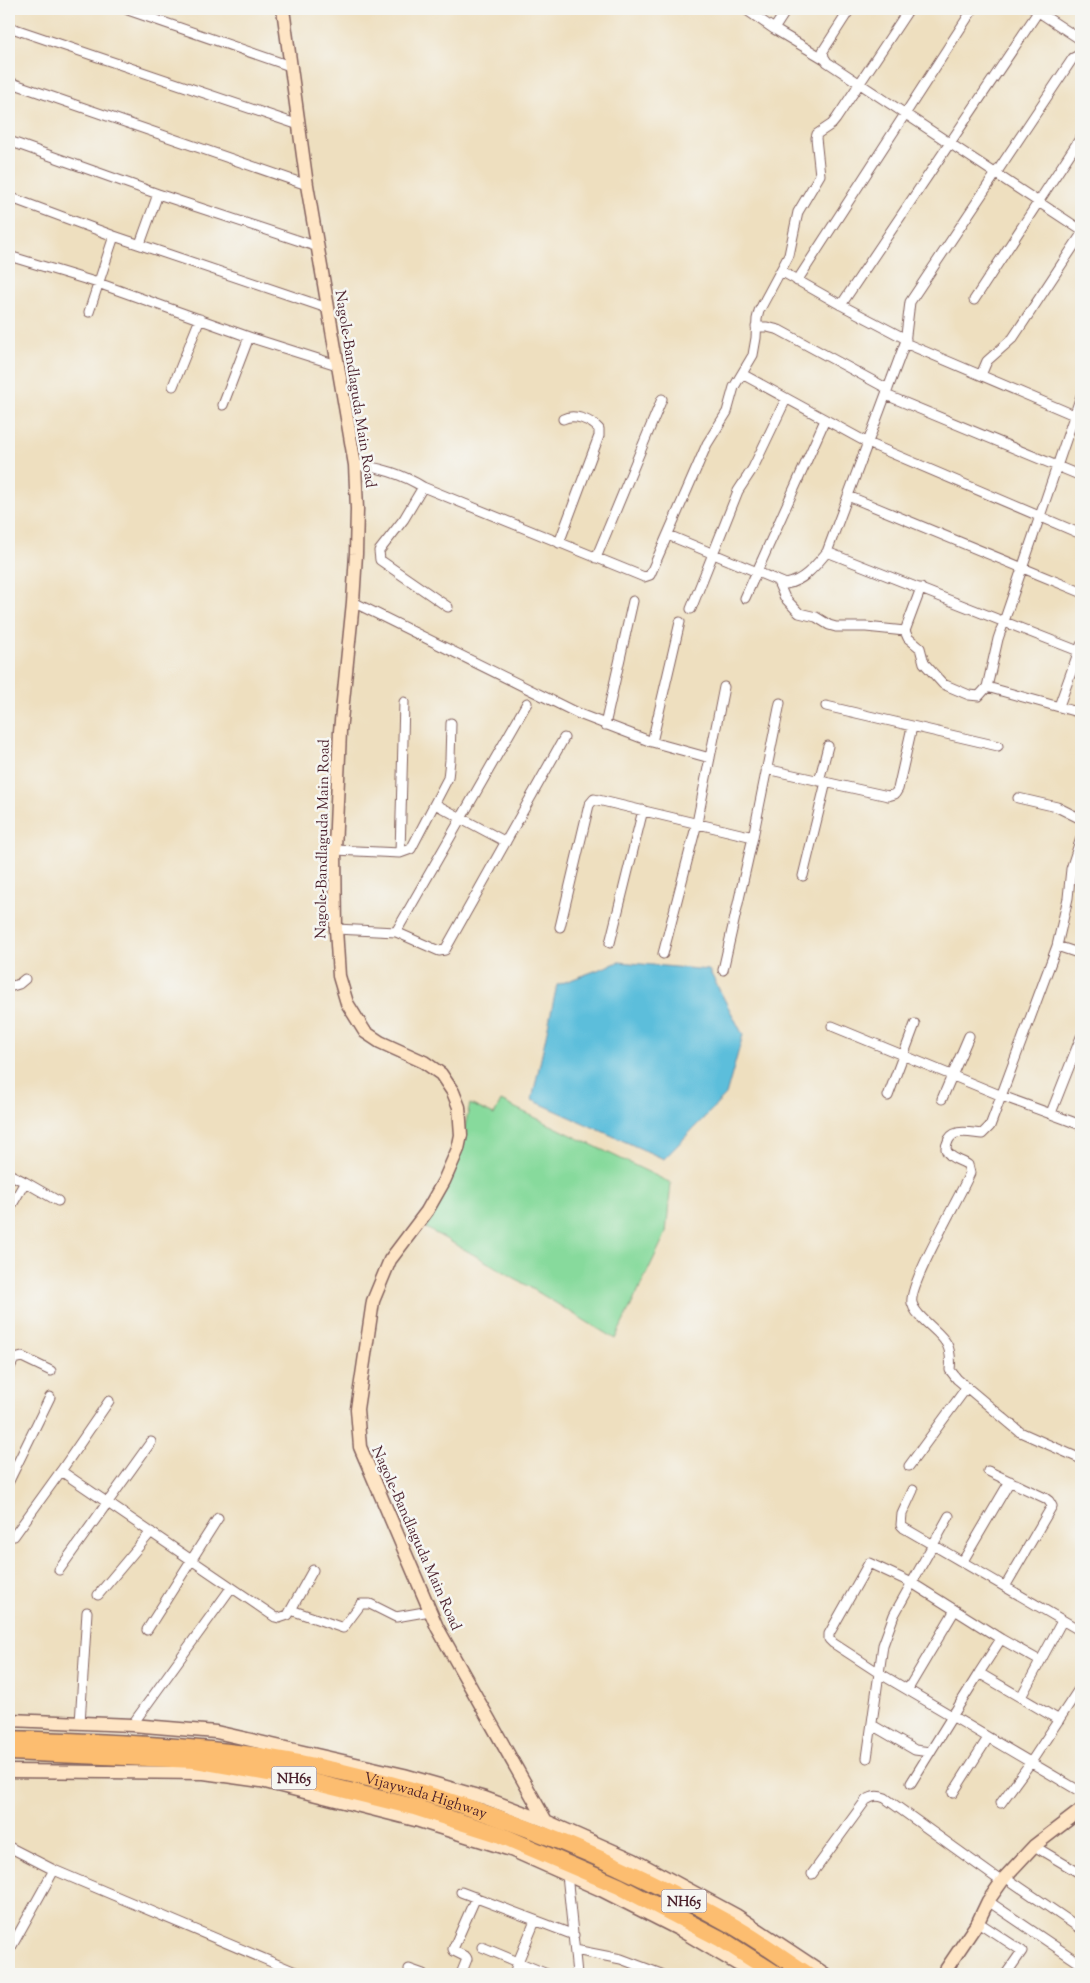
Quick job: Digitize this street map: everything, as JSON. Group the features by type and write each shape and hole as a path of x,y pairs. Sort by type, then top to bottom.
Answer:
{"highway":[{"name":"Vijaywada Highway","path":"9,1739 197,1749 259,1756 326,1768 410,1789 475,1809 538,1833 628,1872 730,1924 807,1974"},
{"name":"Vijaywada Highway","path":"9,1752 196,1760 297,1778 414,1808 498,1834 619,1886 721,1939 776,1974"}],"street":[{"name":"Nagole-Bandlaguda Main Road","path":"282,9 307,185 354,465 357,509 353,602 340,731 335,850 336,929 339,976 348,1003 355,1018 365,1032 380,1042 408,1054 441,1074 453,1092 461,1120 461,1135 458,1149 444,1181 427,1211 390,1260 373,1301 357,1409 360,1447 437,1628 546,1821"},
{"path":"745,9 826,60 1081,230"},
{"path":"774,29 787,9"},
{"path":"826,60 823,51 850,9"},
{"path":"354,465 372,466 400,475 424,487 596,558 644,577 650,575 707,444 726,412 734,387 753,355 759,311 789,256 798,212 820,175 817,134 832,124 861,84 909,9"},
{"path":"797,281 973,9"},
{"path":"128,10 290,66"},
{"path":"841,305 1037,10 1081,40"},
{"path":"9,27 299,125"},
{"path":"668,535 786,584 796,583 818,564 827,552 906,341 910,302 1073,58 1081,54"},
{"path":"9,82 307,185"},
{"path":"974,300 1081,138"},
{"path":"9,141 318,248"},
{"path":"140,244 158,194"},
{"path":"9,197 114,236 327,308"},
{"path":"981,375 987,362 1013,338 1078,246 1081,235"},
{"path":"89,312 114,236"},
{"path":"9,256 98,283 249,337 337,364"},
{"path":"781,271 906,341 1078,416"},
{"path":"173,386 200,319"},
{"path":"756,327 779,330 887,392 1081,476"},
{"path":"223,405 249,337"},
{"path":"742,374 868,443 1081,534"},
{"path":"921,588 906,631 908,638 920,648 924,663 943,684 969,695 979,696 987,687 1004,620 1058,466 1078,416 1081,396"},
{"path":"596,558 662,399"},
{"path":"691,608 738,491 754,468 786,399"},
{"path":"559,543 599,436 599,428 594,424 574,416 563,419"},
{"path":"745,598 825,420"},
{"path":"424,487 404,520 379,551 380,560 448,607"},
{"path":"848,496 1081,592"},
{"path":"827,552 1080,649 1059,706"},
{"path":"778,582 785,598 799,613 816,617 828,625 906,631"},
{"path":"605,725 633,601"},
{"path":"353,602 579,714 652,742 710,758"},
{"path":"652,742 680,622"},
{"path":"663,954 697,823 724,687"},
{"path":"987,687 1081,713"},
{"path":"400,853 404,702"},
{"path":"396,932 527,703"},
{"path":"723,970 753,837 780,703"},
{"path":"826,706 998,746"},
{"path":"335,850 400,853 407,851 415,843 436,804 449,772 451,722"},
{"path":"766,770 888,796 895,794 912,727"},
{"path":"336,929 396,932 439,951 445,950 564,738"},
{"path":"803,876 828,746"},
{"path":"1018,798 1057,807 1081,819"},
{"path":"560,926 590,802 594,799 753,837"},
{"path":"436,804 506,842"},
{"path":"610,943 643,810"},
{"path":"1081,838 1070,869 1068,898 1057,946 1002,1096 986,1132 982,1134 960,1132 953,1134 948,1141 947,1152 968,1164 970,1173 919,1276 912,1298 915,1310 950,1348 950,1370 1020,1432 1081,1459"},
{"path":"1057,946 1081,954"},
{"path":"9,987 19,984 25,979"},
{"path":"888,1096 905,1055 915,1024"},
{"path":"832,1026 1002,1096 1081,1125"},
{"path":"942,1099 969,1036"},
{"path":"1051,1113 1081,1037"},
{"path":"9,1174 58,1201"},
{"path":"9,1210 24,1182"},
{"path":"9,1369 14,1359 22,1357 51,1370"},
{"path":"909,1466 967,1386"},
{"path":"9,1481 50,1397"},
{"path":"14,1536 109,1401"},
{"path":"59,1570 106,1502 151,1442"},
{"path":"61,1471 279,1618 284,1617 291,1610 313,1570"},
{"path":"988,1471 1045,1498 1052,1506 1006,1586"},
{"path":"963,1561 1010,1481"},
{"path":"913,1490 902,1514 901,1525 1081,1631"},
{"path":"867,1758 884,1645 894,1615 949,1516"},
{"path":"147,1630 218,1518"},
{"path":"98,1595 150,1532"},
{"path":"1040,1661 1001,1639 912,1583 869,1563 829,1634 829,1639 833,1643 879,1673 954,1715 988,1738 1081,1792"},
{"path":"132,1725 232,1588"},
{"path":"291,1610 343,1628 360,1604 370,1604 396,1617 430,1611"},
{"path":"908,1689 955,1610"},
{"path":"80,1723 86,1612"},
{"path":"1021,1698 1062,1621"},
{"path":"911,1783 1001,1639"},
{"path":"980,1673 1059,1720"},
{"path":"1001,1803 1031,1762 1081,1686"},
{"path":"9,1720 132,1725 216,1732 413,1777 485,1798 546,1821 634,1860 736,1915 825,1974"},
{"path":"872,1725 915,1750 930,1752"},
{"path":"953,1793 988,1738"},
{"path":"9,1771 204,1773 260,1780 419,1821 510,1850 567,1874 680,1930 754,1974"},
{"path":"812,1874 866,1800 871,1796 878,1796 885,1798 1081,1929"},
{"path":"943,1974 978,1922 988,1901 1004,1879 1034,1846 1081,1810"},
{"path":"1034,1846 1081,1874"},
{"path":"9,1847 54,1870 300,1974"},
{"path":"9,1951 54,1870"},
{"path":"567,1874 577,1974"},
{"path":"461,1892 574,1935"},
{"path":"461,1974 467,1959 453,1950 476,1897"},
{"path":"988,1901 1081,1964"},
{"path":"514,1974 534,1921"},
{"path":"978,1922 1022,1951 1006,1974"},
{"path":"482,1947 546,1974"},
{"path":"575,1950 621,1959 662,1974"},
{"path":"409,1969 423,1974"}],"green space":[{"path":"501,1101 671,1183 666,1233 615,1339 503,1271 426,1228 454,1175 470,1104 494,1115"}],"water":[{"path":"619,962 709,970 743,1035 726,1095 664,1159 532,1100 557,985"}]}
